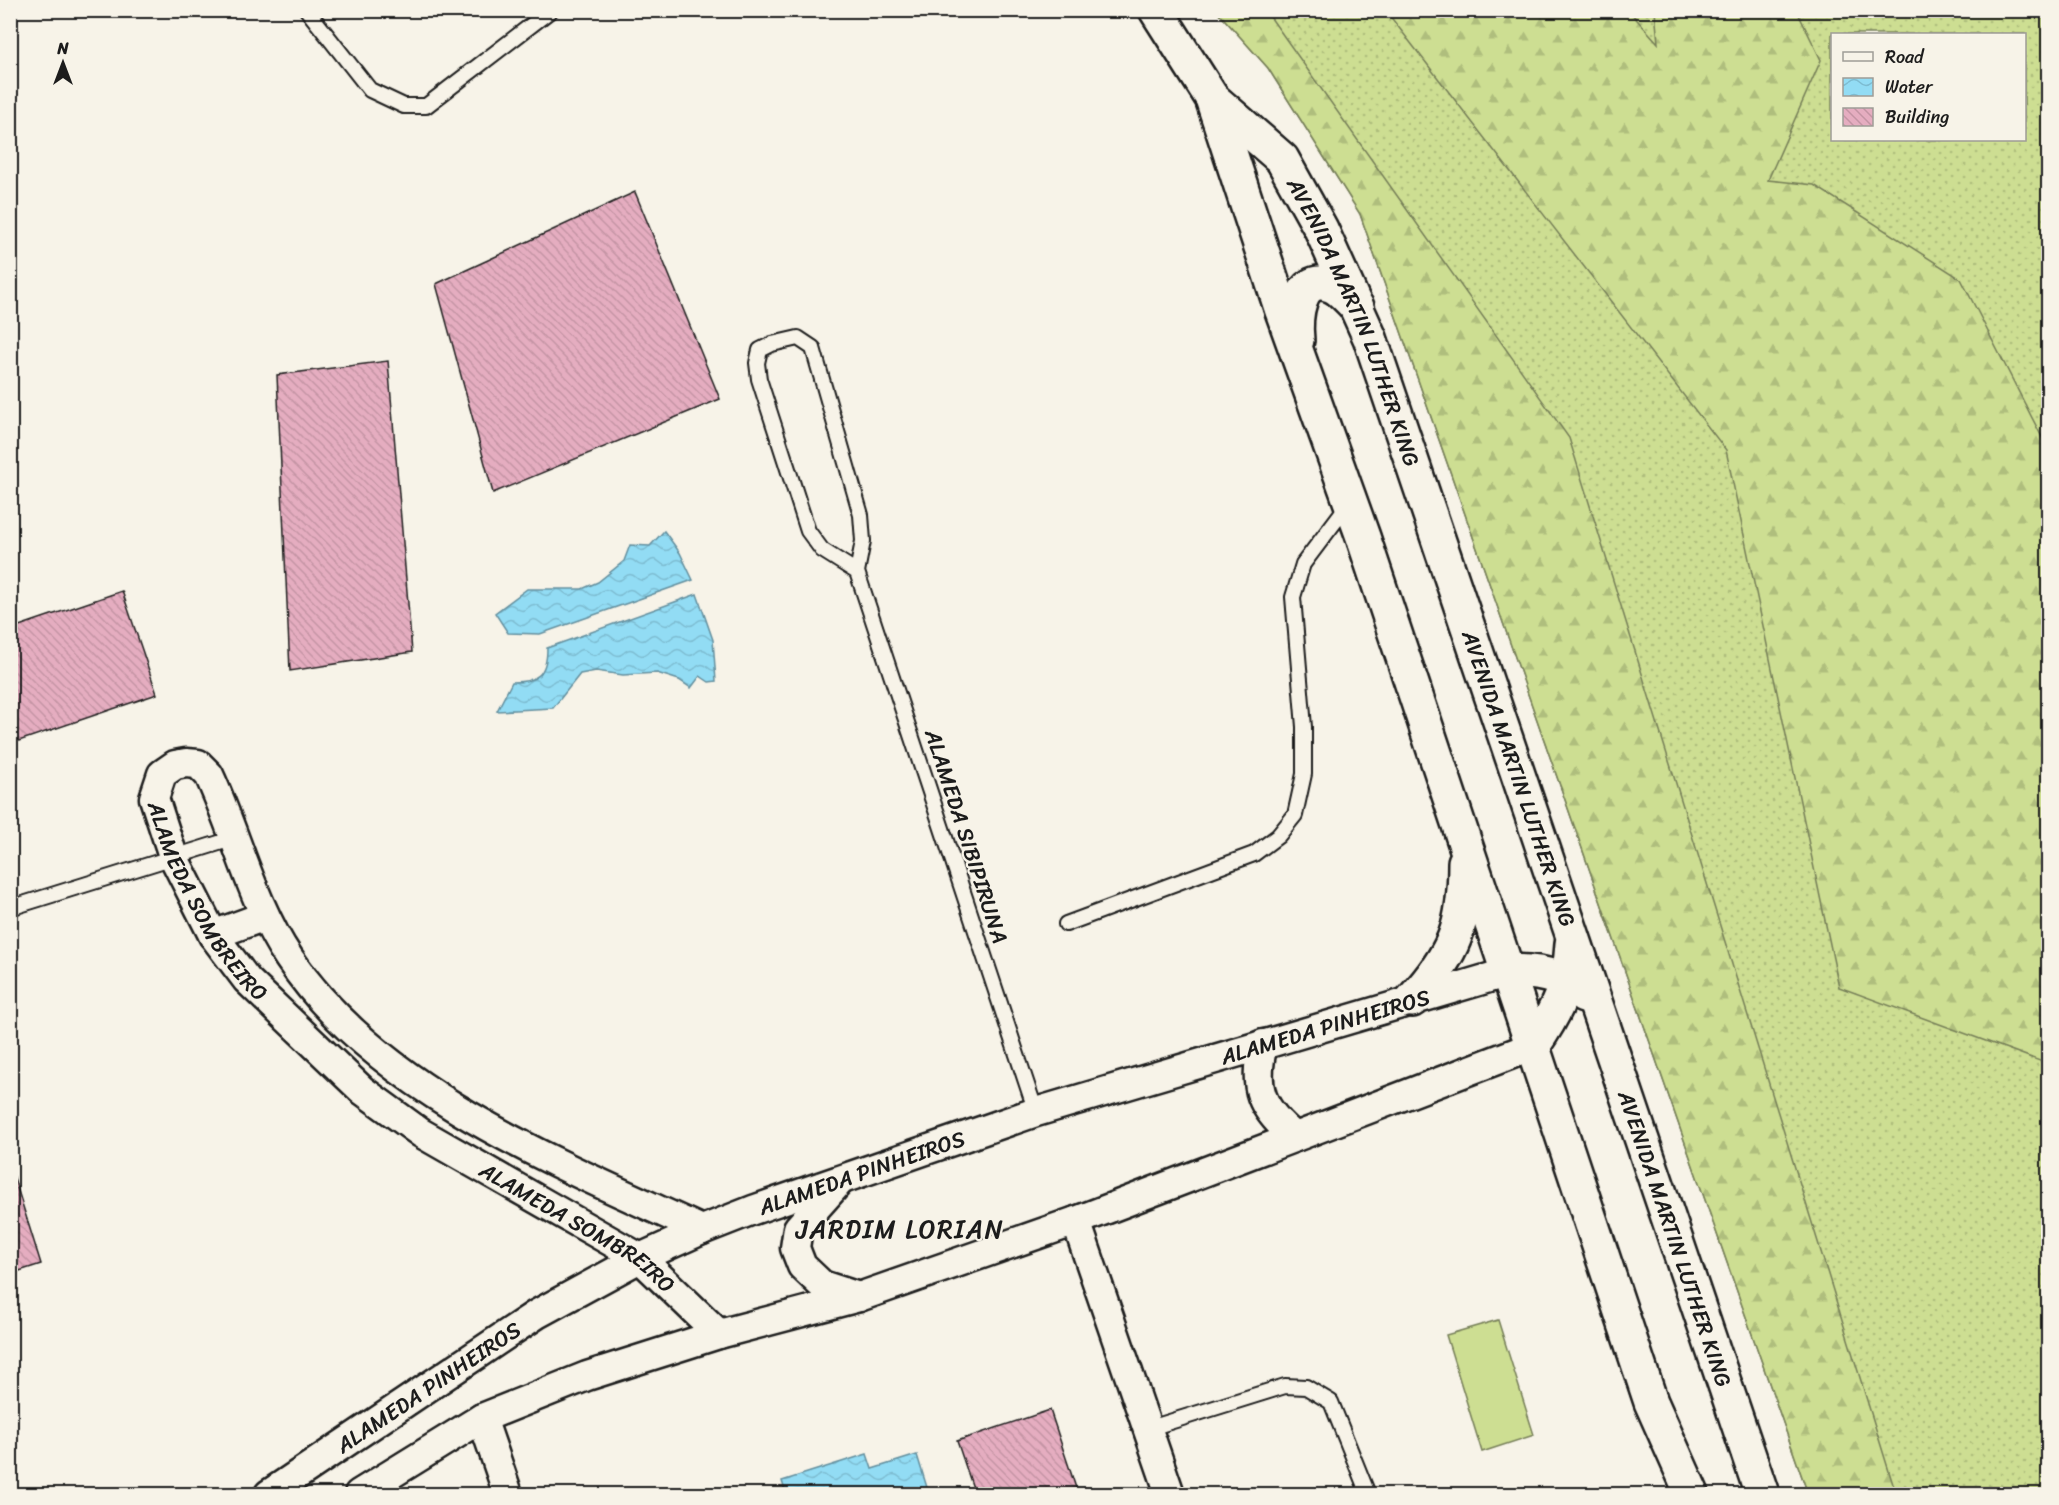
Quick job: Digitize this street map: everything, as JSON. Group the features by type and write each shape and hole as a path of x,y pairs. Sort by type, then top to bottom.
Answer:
{"main road":[{"name":"AVENIDA MARTIN LUTHER KING","path":"1156,10 1212,98 1466,842 1651,1401 1692,1494"},
{"name":"AVENIDA MARTIN LUTHER KING","path":"1212,98 1282,159 1322,229 1370,338 1762,1494"},
{"path":"1298,354 1296,314 1300,298 1306,289 1324,284 1331,285 1357,307"},
{"path":"1412,1000 1438,972 1458,931 1466,890 1466,842"},
{"path":"1533,1046 1559,1005 1567,984 1572,934"},
{"path":"1509,972 1529,970 1548,974 1581,993 1598,1010"}],"street":[{"name":"ALAMEDA SOMBREIRO","path":"702,1230 557,1162 489,1127 386,1058 346,1025 288,958 265,916 209,775 198,764 186,762 175,765 162,774 154,798 172,856 213,935 247,980 362,1090 421,1133 640,1258 719,1334"},
{"path":"213,935 265,916"},
{"name":"ALAMEDA PINHEIROS","path":"269,1494 537,1314 640,1258 702,1230 753,1210 1036,1112 1509,972"},
{"path":"1263,1044 1258,1065 1260,1096 1275,1121 1295,1137"},
{"path":"359,1494 482,1418 587,1376 719,1334 859,1297 1076,1221 1533,1046"},
{"path":"840,1181 798,1228 795,1248 802,1266 822,1285 859,1297"},
{"path":"1076,1221 1170,1494"},
{"path":"482,1418 508,1494"}],"lane":[{"path":"307,10 370,90 404,106 426,106 551,10"},
{"path":"798,338 813,348 861,515 863,541 857,572 822,550 808,531 759,379 757,363 760,350 772,344 798,338"},
{"path":"1066,924 1254,854 1278,836 1294,815 1304,774 1304,727 1293,597 1303,564 1350,501"},
{"name":"ALAMEDA SIBIPIRUNA","path":"857,572 1036,1112"},
{"path":"10,908 235,838"},
{"path":"1147,1429 1285,1386 1306,1387 1331,1402 1368,1494"}],"green space":[{"path":"1217,11 2048,11 2048,1494 1808,1494 1360,214 1268,68"},
{"path":"1217,11 1266,11 1569,438 1896,1494 1808,1494 1360,214 1268,68"},
{"path":"1386,11 1629,11 1658,43 1655,11 1797,11 1821,60 1768,180 1814,185 1961,279 2048,449 2048,1064 1839,987 1726,450"},
{"path":"1498,1320 1534,1435 1482,1452 1446,1335"}],"water":[{"path":"664,531 680,553 693,580 540,634 508,633 495,613 527,589 582,589 598,582 624,561 630,545 650,546"},
{"path":"697,594 713,640 716,681 709,682 700,676 691,688 679,680 657,673 623,675 596,671 580,674 553,708 497,711 512,682 534,678 543,671 547,648"},
{"path":"867,1454 872,1469 917,1455 929,1494 884,1494 882,1489 866,1494 786,1494 782,1481"}],"building":[{"path":"635,192 720,399 493,493 436,284"},
{"path":"388,361 412,652 290,671 277,375"},
{"path":"122,591 157,694 10,744 10,629"},
{"path":"10,1165 41,1264 10,1274"},
{"path":"1050,1410 1078,1494 975,1494 957,1441"}],"district":[{"name":"JARDIM LORIAN","path":"900,1229"}]}
